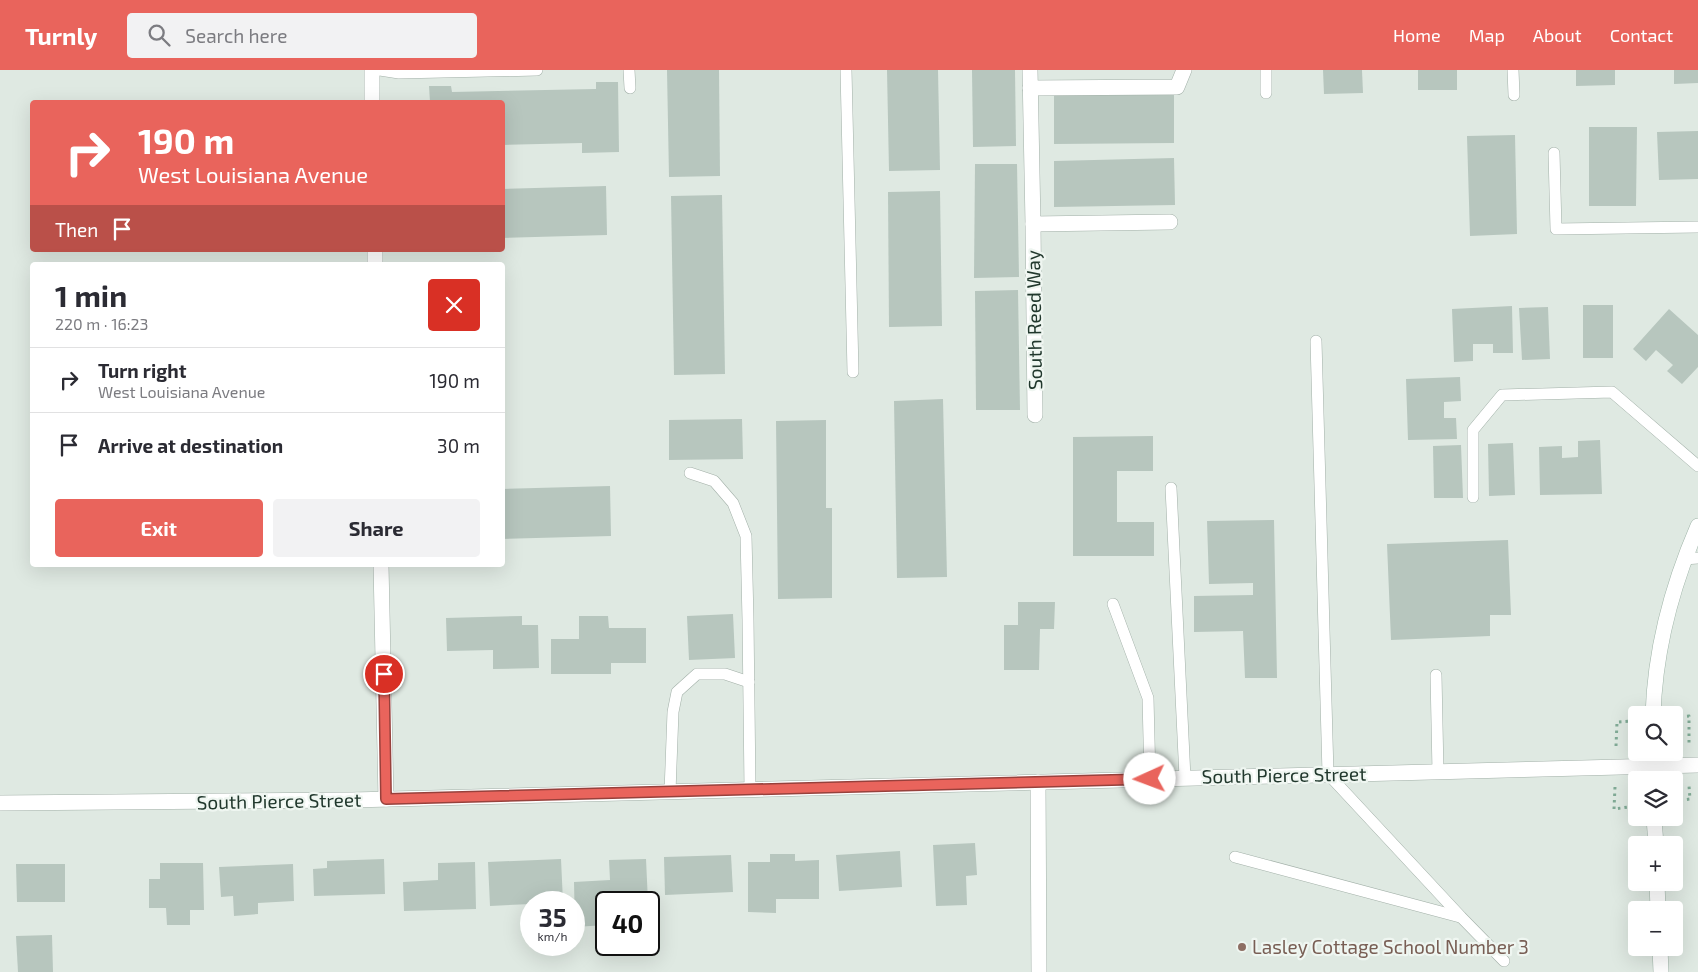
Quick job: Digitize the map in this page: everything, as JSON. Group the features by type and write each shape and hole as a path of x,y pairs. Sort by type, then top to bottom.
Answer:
{"street":[{"path":"372,70 372,100"},
{"name":"South Reed Way","path":"1030,70 1035,415"},
{"path":"1030,88 1177,87 1184,70"},
{"name":"South Reed Way","path":"1032,224 1170,222"},
{"path":"1653,706 1654,684 1662,638 1673,594 1691,558 1698,526"},
{"path":"381,567 386,799"},
{"name":"South Pierce Street","path":"0,803 386,799 1698,765"},
{"path":"1038,782 1039,972"},
{"path":"1660,956 1661,972"}],"lane":[{"path":"380,70 399,73 537,70"},
{"path":"629,70 630,88"},
{"path":"846,70 853,372"},
{"path":"1266,70 1266,93"},
{"path":"1513,70 1514,95"},
{"path":"1554,153 1556,229 1698,227"},
{"path":"1316,341 1328,774 1504,961"},
{"path":"1473,497 1473,430 1502,395 1612,392 1698,466"},
{"path":"690,473 714,481 733,503 746,536 750,789"},
{"path":"1171,488 1185,778"},
{"path":"1113,604 1148,698 1150,779"},
{"path":"670,792 673,712 678,692 697,674 725,674 749,682"},
{"path":"1436,675 1438,772"},
{"path":"1235,857 1461,917"}],"path":[{"path":"1683,716 1689,716"},
{"path":"1617,722 1628,721"},
{"path":"1683,800 1690,799"},
{"path":"1614,809 1628,807"}],"building":[{"path":"667,70 719,70 720,176 669,177"},
{"path":"887,70 938,70 940,170 889,171"},
{"path":"972,70 1015,70 1016,146 973,147"},
{"path":"1323,70 1362,70 1363,93 1324,94"},
{"path":"1418,70 1457,70 1457,90 1418,90"},
{"path":"1576,70 1615,70 1615,85 1576,86"},
{"path":"1674,70 1698,70 1698,83 1674,84"},
{"path":"596,82 618,82 619,152 582,153 582,143 505,145 505,100 430,100 429,86 451,86 452,92 596,89"},
{"path":"1174,94 1174,143 1054,144 1054,95"},
{"path":"1589,127 1637,127 1636,206 1589,206"},
{"path":"1698,131 1698,179 1659,180 1657,132"},
{"path":"1515,135 1517,234 1470,236 1467,136"},
{"path":"1174,158 1175,205 1054,207 1054,161"},
{"path":"975,164 1017,164 1019,277 974,278"},
{"path":"606,186 607,235 505,238 505,189"},
{"path":"940,191 942,326 889,327 888,192"},
{"path":"722,195 725,374 674,375 671,196"},
{"path":"1018,290 1020,410 976,410 975,291"},
{"path":"1583,305 1613,305 1613,358 1583,358"},
{"path":"1512,306 1513,353 1493,353 1493,344 1473,344 1473,361 1454,362 1452,309"},
{"path":"1548,307 1550,359 1522,360 1519,308"},
{"path":"1669,309 1698,335 1698,367 1682,384 1667,371 1673,365 1656,350 1646,361 1633,349"},
{"path":"1460,377 1461,401 1444,402 1444,418 1456,418 1457,439 1408,440 1406,379"},
{"path":"943,399 947,577 897,578 894,401"},
{"path":"742,419 743,459 669,460 669,420"},
{"path":"826,420 826,508 832,508 832,598 778,599 776,421"},
{"path":"1153,436 1153,471 1117,471 1117,522 1154,522 1154,556 1073,556 1073,437"},
{"path":"1600,440 1602,494 1540,495 1539,447 1562,446 1562,458 1578,457 1578,441"},
{"path":"1513,443 1515,495 1489,496 1488,444"},
{"path":"1461,445 1463,498 1434,498 1433,446"},
{"path":"610,486 611,536 505,539 505,489"},
{"path":"1274,520 1277,678 1245,678 1243,631 1194,632 1194,596 1253,595 1253,583 1209,584 1207,521"},
{"path":"1508,540 1511,615 1490,615 1490,636 1391,640 1387,544"},
{"path":"1018,602 1055,602 1054,629 1040,629 1039,670 1004,670 1004,625 1018,625"},
{"path":"733,614 735,658 689,660 687,616"},
{"path":"522,616 522,625 538,625 539,668 493,669 493,650 447,651 446,618"},
{"path":"579,616 608,616 609,628 646,628 646,663 611,663 611,674 551,674 551,639 579,639"},
{"path":"975,843 977,875 966,876 967,905 936,906 933,845"},
{"path":"900,851 902,887 839,891 836,855"},
{"path":"770,854 795,854 795,861 819,860 819,899 776,899 776,913 748,912 748,862 770,862"},
{"path":"731,855 733,892 665,895 664,857"},
{"path":"384,859 385,894 314,896 313,869 327,868 327,861"},
{"path":"561,859 562,891 520,891 520,905 490,906 488,862"},
{"path":"646,859 647,891 595,891 595,926 585,926 585,891 574,891 574,882 610,880 609,860"},
{"path":"475,862 476,909 404,911 403,882 438,880 438,863"},
{"path":"160,863 203,863 204,910 190,910 190,925 167,925 166,908 149,908 149,879 160,879"},
{"path":"16,864 65,864 65,902 17,902"},
{"path":"293,864 294,901 258,903 258,914 234,916 233,896 221,897 219,867"},
{"path":"52,935 53,972 18,972 16,936"}],"place":[{"name":"Lasley Cottage School Number 3","path":"1242,947"}],"route":[{"path":"384,674 386,799 1150,779"}]}
